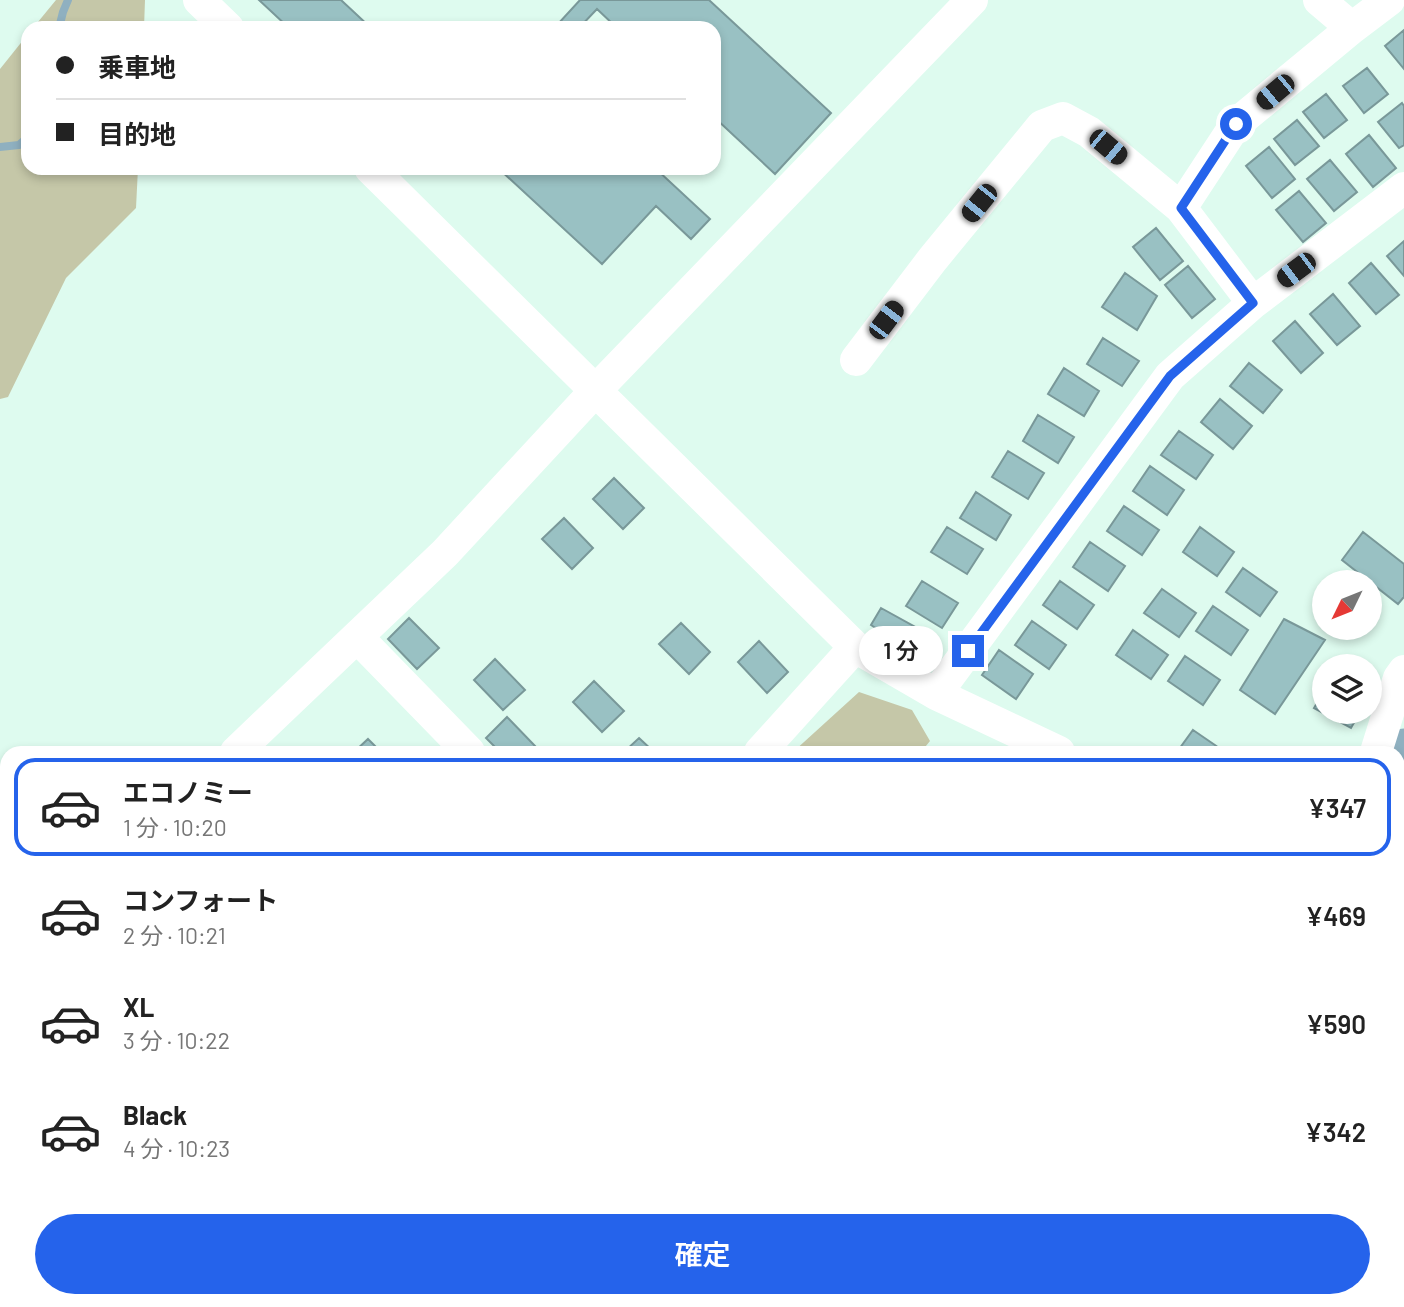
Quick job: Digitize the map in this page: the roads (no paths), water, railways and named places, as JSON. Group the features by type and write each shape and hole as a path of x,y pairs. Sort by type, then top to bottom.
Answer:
{"street":[{"path":"199,0 221,21"},
{"path":"242,746 445,553 596,390 972,0"},
{"path":"1318,0 1352,28"},
{"path":"1181,208 1236,124 1389,0"},
{"path":"856,360 932,260 1042,126 1063,118 1089,132 1181,208 1253,303"},
{"path":"377,175 855,647 936,694 1046,746"},
{"path":"936,694 1170,376 1253,303 1404,188"},
{"path":"358,638 463,746"},
{"path":"765,746 855,647"},
{"path":"1379,746 1399,678 1404,671"}],"waterway":[{"path":"61,21 68,0"},
{"path":"0,147 21,143"}]}
